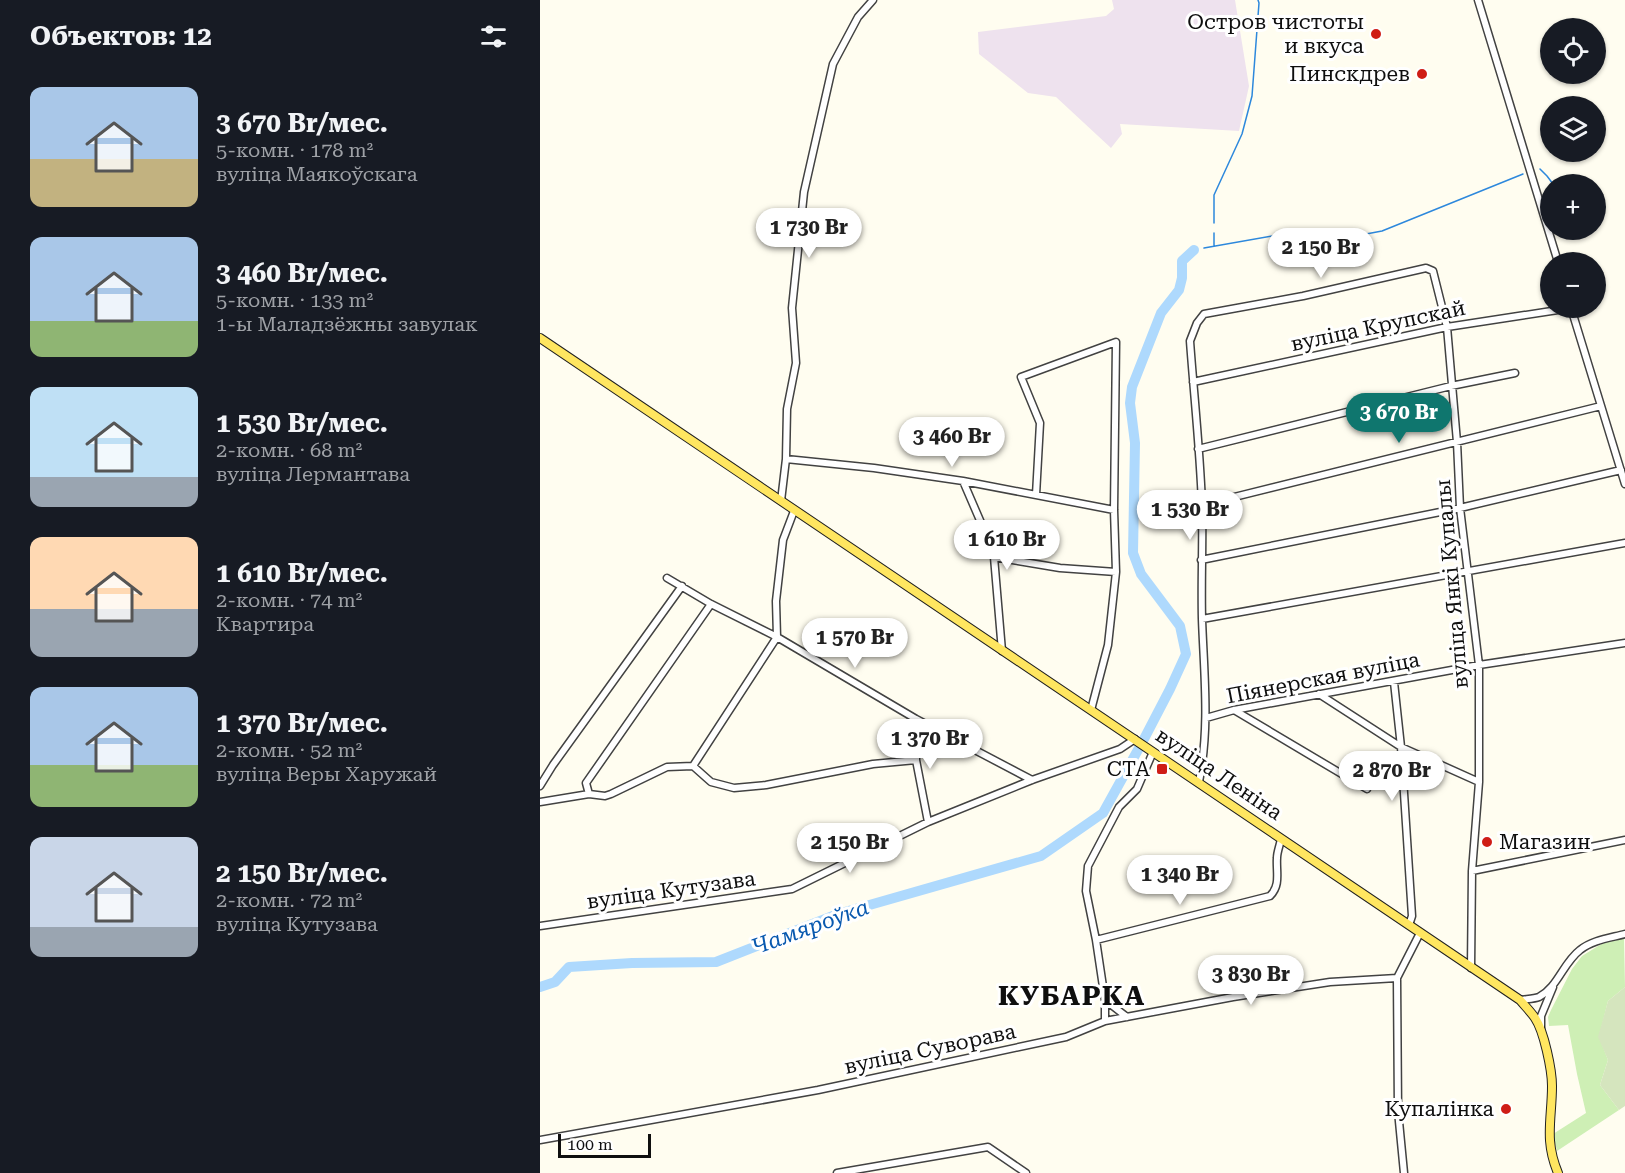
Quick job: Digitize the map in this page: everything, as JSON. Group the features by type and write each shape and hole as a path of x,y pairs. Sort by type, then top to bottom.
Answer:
{"main road":[{"name":"вуліца Леніна","path":"540,338 1520,1000 1534,1017 1549,1064 1552,1084 1549,1123 1550,1152 1558,1173"}],"street":[{"path":"781,501 786,459 787,409 796,363 792,308 804,192 833,64 858,17 873,0"},
{"path":"1478,0 1555,252"},
{"name":"вуліца Янкі Купалы","path":"1193,382 1190,341 1197,323 1204,314 1303,296 1426,268 1433,272 1447,327 1460,508 1479,665 1479,782 1472,871 1471,968"},
{"name":"вуліца Крупскай","path":"1193,382 1447,327 1540,313"},
{"path":"1574,318 1625,484"},
{"path":"1036,495 1040,423 1020,377 1116,342 1114,510 1116,572 1108,645 1091,710"},
{"path":"1198,449 1451,386 1515,373"},
{"path":"1193,382 1202,505 1202,619 1206,675 1206,718 1199,782"},
{"path":"1202,505 1601,406"},
{"path":"786,459 874,468 963,481 1114,510"},
{"path":"1202,560 1460,508 1621,470"},
{"path":"963,481 994,557 1002,651"},
{"path":"693,766 777,637 776,601 783,540 794,511"},
{"path":"1202,619 1625,543"},
{"path":"994,557 1060,568 1116,572"},
{"path":"667,578 711,604 777,637 916,719 1032,780"},
{"path":"540,786 682,586"},
{"path":"589,794 586,783 711,604"},
{"name":"Піянерская вуліца","path":"1206,718 1234,710 1479,665 1625,643"},
{"path":"1394,682 1401,747 1412,916 1409,925"},
{"path":"1319,694 1401,747 1479,782"},
{"path":"1234,710 1367,789"},
{"path":"916,719 916,760 928,822"},
{"name":"вуліца Кутузава","path":"540,926 792,889 928,822 1032,780 1120,749 1135,739"},
{"path":"1105,1021 1106,1000 1086,891 1088,866 1119,807 1137,789 1154,752"},
{"path":"540,802 589,794 605,796 667,767 693,766 711,782 734,788 766,785 873,764 916,760"},
{"path":"1096,940 1270,896 1278,883 1277,856 1281,838"},
{"path":"1472,871 1625,840"},
{"path":"1404,1173 1398,1111 1396,978 1420,933"},
{"path":"1541,1034 1541,1016 1554,984 1571,957 1581,948 1593,942 1625,934"},
{"name":"вуліца Суворава","path":"540,1140 818,1090 1066,1037 1105,1021 1330,982 1396,978"},
{"path":"1520,1000 1539,997 1554,984"},
{"path":"1106,1000 1127,1017"},
{"path":"837,1173 988,1147 1026,1173"}],"shaded area":[{"path":"1112,0 1235,0 1249,86 1239,131 1120,124 1122,134 1111,148 1056,97 1028,93 979,54 978,32 1106,16 1114,9"}],"green space":[{"path":"1624,938 1625,987 1608,1001 1599,1037 1608,1060 1600,1085 1619,1110 1557,1151 1553,1134 1586,1113 1568,1025 1549,1026 1548,1017 1572,969 1582,956 1603,943"},
{"path":"1625,987 1625,1106 1619,1110 1600,1085 1608,1060 1598,1037 1608,1001"}],"waterway":[{"path":"1214,223 1214,195 1242,134 1252,96 1258,0"},
{"name":"Чамяроўка","path":"1540,169 1545,174"},
{"name":"Чамяроўка","path":"1204,248 1278,235 1329,241 1382,231 1523,174"},
{"path":"1214,233 1214,246"},
{"name":"Чамяроўка","path":"1144,739 1186,654 1180,626 1141,574 1133,553 1135,443 1130,403 1132,387 1161,313 1179,290 1182,261 1194,250"},
{"name":"Чамяроўка","path":"540,987 555,982 569,967 632,963 716,962 838,914 1041,856 1103,813 1139,748"}],"place":[{"name":"Остров чистоты и вкуса","path":"1376,34"},
{"name":"Пинскдрев","path":"1422,74"},
{"name":"СТА","path":"1162,769"},
{"name":"Магазин","path":"1487,842"},
{"name":"Купалінка","path":"1506,1109"}],"district":[{"name":"КУБАРКА","path":"1072,996"}]}
